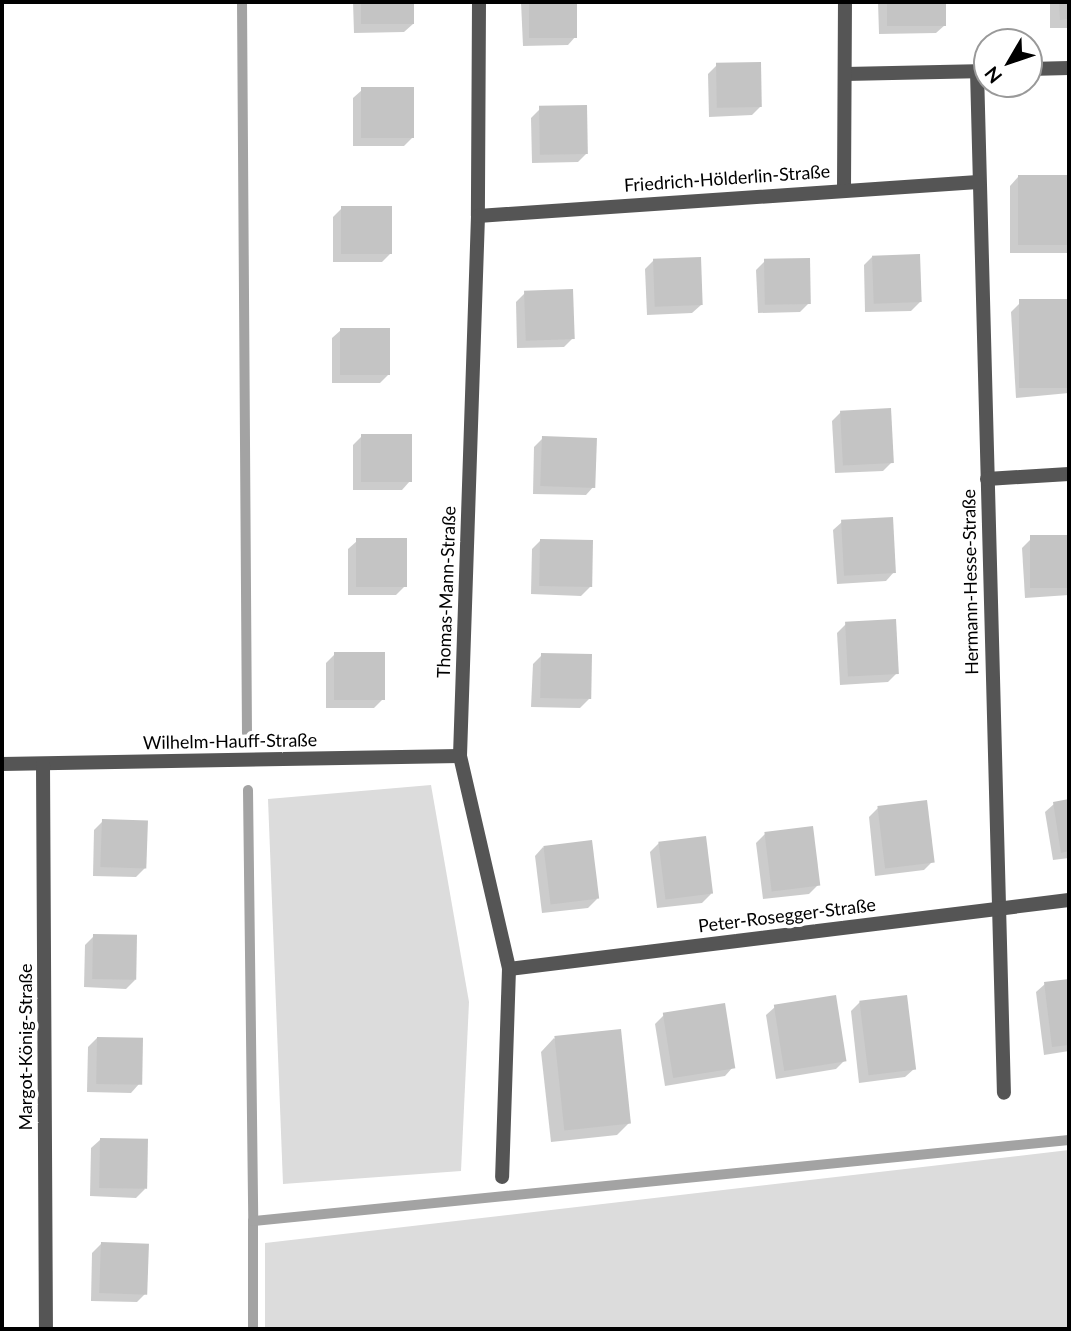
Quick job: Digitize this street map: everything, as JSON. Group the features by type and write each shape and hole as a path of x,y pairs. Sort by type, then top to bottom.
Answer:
{"street":[{"name":"Thomas-Mann-Straße","path":"479,2 478,216 460,756 509,970 502,1177"},
{"path":"844,189 845,2"},
{"path":"1043,69 1069,68"},
{"path":"845,74 973,71"},
{"name":"Hermann-Hesse-Straße","path":"981,98 978,182 996,908 1004,1093"},
{"name":"Friedrich-Hölderlin-Straße","path":"478,216 844,189 978,182"},
{"path":"987,479 1069,474"},
{"name":"Wilhelm-Hauff-Straße","path":"2,764 460,756"},
{"name":"Margot-König-Straße","path":"43,764 46,1329"},
{"name":"Peter-Rosegger-Straße","path":"509,970 1069,900"}],"shaded area":[{"path":"431,785 469,1002 461,1171 283,1184 268,799"},
{"path":"1069,1150 1069,1329 265,1329 265,1243"}],"building":[{"path":"361,2 414,2 414,24 361,24"},
{"path":"529,2 577,2 577,38 529,38"},
{"path":"887,2 946,2 946,26 887,26"},
{"path":"1059,2 1069,2 1069,19 1060,20"},
{"path":"761,62 762,107 717,108 716,63"},
{"path":"361,87 414,87 414,138 361,138"},
{"path":"587,105 588,154 540,155 539,106"},
{"path":"1018,175 1069,175 1069,245 1018,245"},
{"path":"341,206 392,206 392,254 341,254"},
{"path":"920,254 922,302 874,304 872,256"},
{"path":"701,257 703,305 655,307 653,259"},
{"path":"810,258 811,304 765,305 764,259"},
{"path":"573,289 575,339 526,341 524,291"},
{"path":"1019,299 1069,299 1069,388 1019,388"},
{"path":"340,328 390,328 390,375 340,375"},
{"path":"891,408 894,463 843,466 840,411"},
{"path":"361,434 412,434 412,482 361,482"},
{"path":"542,436 597,438 595,488 540,486"},
{"path":"893,517 896,573 844,576 841,520"},
{"path":"1030,535 1069,535 1069,588 1030,588"},
{"path":"356,538 407,538 407,587 356,587"},
{"path":"540,539 593,540 592,587 539,586"},
{"path":"896,619 899,674 848,677 845,622"},
{"path":"334,652 385,652 385,700 334,700"},
{"path":"541,653 592,654 591,699 540,698"},
{"path":"1069,799 1069,851 1061,853 1053,802"},
{"path":"927,800 935,863 885,869 877,806"},
{"path":"102,819 148,821 146,869 100,867"},
{"path":"813,826 820,886 772,892 764,832"},
{"path":"706,836 713,894 665,899 658,842"},
{"path":"592,840 599,899 551,905 543,846"},
{"path":"93,934 137,935 136,980 92,979"},
{"path":"1069,979 1069,1045 1052,1047 1044,982"},
{"path":"836,995 846,1061 784,1071 774,1005"},
{"path":"907,995 916,1069 868,1075 859,1001"},
{"path":"725,1003 735,1068 673,1078 663,1013"},
{"path":"621,1029 631,1123 564,1130 554,1036"},
{"path":"97,1037 143,1038 142,1085 96,1084"},
{"path":"100,1138 148,1139 147,1189 99,1188"},
{"path":"101,1242 149,1244 147,1295 99,1293"}],"waterway":[{"path":"242,2 247,733"},
{"path":"248,790 253,1221"},
{"path":"253,1329 253,1221 1069,1140"}]}
